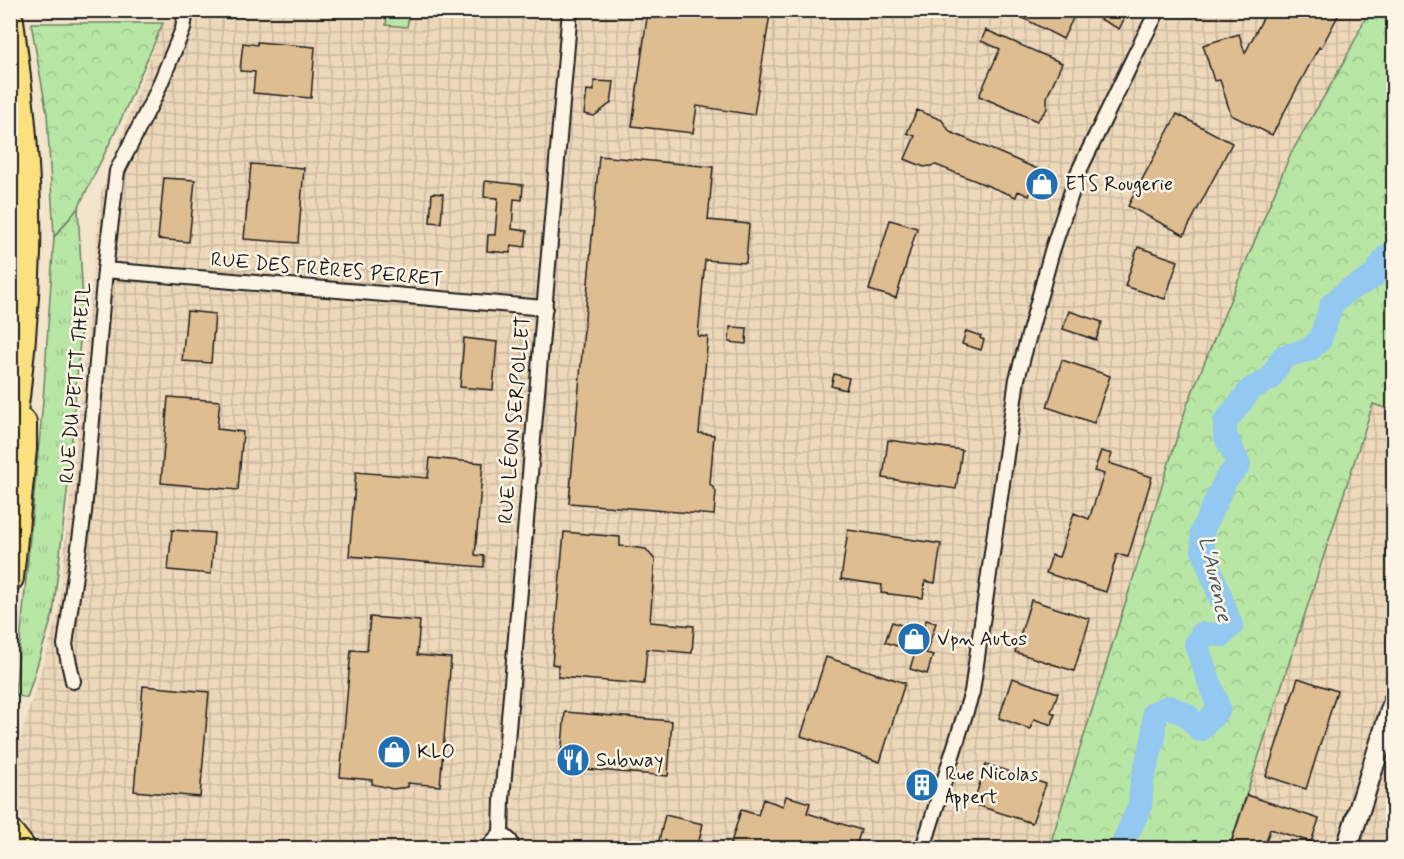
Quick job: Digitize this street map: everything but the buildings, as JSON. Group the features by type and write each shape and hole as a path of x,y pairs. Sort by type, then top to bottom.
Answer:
{"highway":[{"path":"10,21 24,155 27,250 23,329 23,449 10,578"},
{"path":"10,443 23,329"},
{"path":"10,833 22,849"}],"street":[{"name":"RUE DU PETIT THEIL","path":"73,681 65,645 84,512 105,270 117,171 155,96 183,29 186,10"},
{"name":"RUE LÉON SERPOLLET","path":"492,849 491,844 501,833 502,799 570,10"},
{"path":"922,849 972,692 1017,379 1046,273 1078,173 1158,10"},
{"name":"RUE DES FRÈRES PERRET","path":"105,270 545,309"},
{"path":"1347,849 1394,700"},
{"path":"1358,849 1394,739"},
{"path":"501,833 510,841 511,849"}],"shaded area":[{"path":"238,10 387,11 386,25 407,27 410,10 1369,11 1344,62 1290,155 1187,405 1049,848 51,848 27,834 11,785 10,773 58,614 101,193 163,23 195,13 230,19"},
{"path":"1373,404 1393,411 1393,848 1229,848"}],"green space":[{"path":"196,10 237,11 230,19 195,13"},
{"path":"387,11 410,11 407,27 386,25"},
{"path":"1369,11 1393,11 1393,411 1373,404 1229,848 1049,848 1187,405 1290,155 1344,62"},
{"path":"31,23 163,23 119,124 78,208 54,237 47,114"},
{"path":"78,208 83,304 68,484 53,614 27,698 15,695 43,401 54,237"}],"waterway":[{"name":"L'Aurence","path":"1121,848 1140,806 1142,781 1154,737 1154,713 1169,707 1187,715 1200,730 1219,709 1196,644 1202,634 1222,635 1231,626 1203,550 1202,531 1226,479 1239,465 1225,435 1225,422 1251,389 1270,379 1283,357 1310,349 1320,340 1332,304 1347,291 1373,277 1387,256 1394,253"},
{"path":"1384,262 1394,273"}],"place":[{"name":"ETS Rougerie","path":"1042,184"},
{"name":"Vpn Autos","path":"914,639"},
{"name":"KLO","path":"394,752"},
{"name":"Subway","path":"573,760"},
{"name":"Rue Nicolas Appert","path":"922,785"}]}
